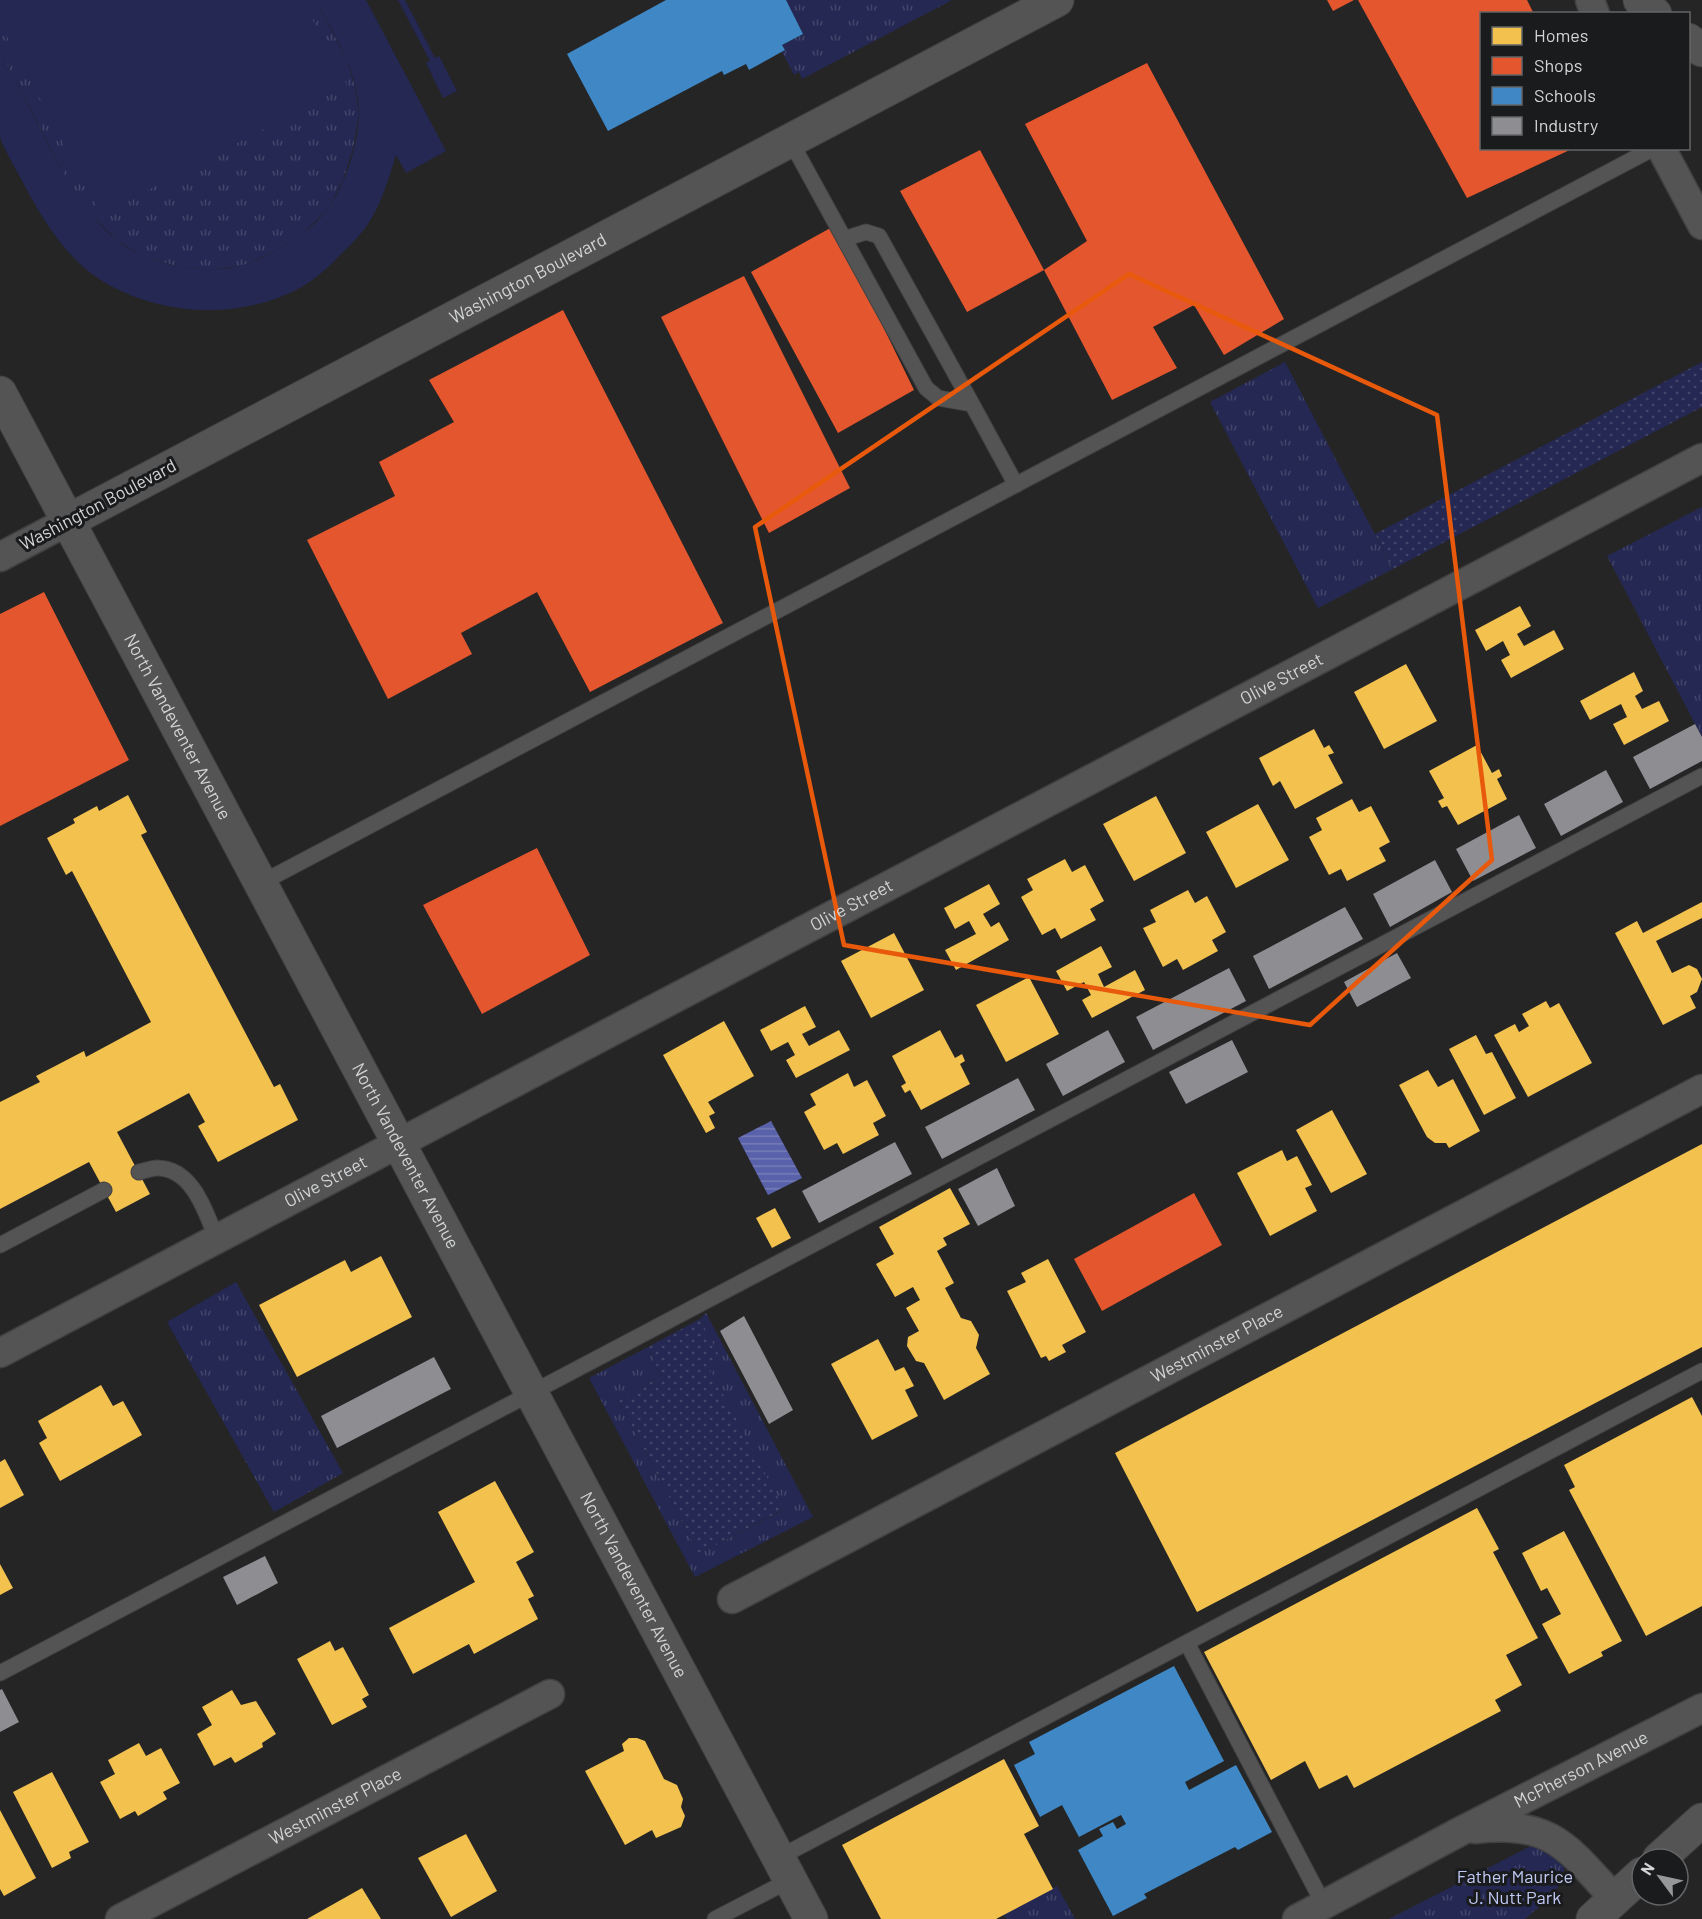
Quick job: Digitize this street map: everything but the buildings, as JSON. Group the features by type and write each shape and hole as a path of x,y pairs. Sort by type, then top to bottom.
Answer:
{"main road":[{"name":"Washington Boulevard","path":"68,521 1057,0"},
{"path":"1640,0 1653,12"},
{"path":"1690,41 1702,50"},
{"name":"North Vandeventer Avenue","path":"0,393 811,1919"},
{"path":"1672,1847 1702,1820"},
{"path":"1604,1909 1630,1885"}],"street":[{"path":"1662,150 1702,225"},
{"name":"Olive Street","path":"0,1353 1702,458"},
{"name":"Washington Boulevard","path":"0,556 68,521"},
{"name":"Westminster Place","path":"732,1599 1702,1089"},
{"name":"Westminster Place","path":"120,1919 550,1694"},
{"name":"McPherson Avenue","path":"1297,1919 1461,1831 1702,1708"},
{"name":"McPherson Avenue","path":"1461,1831 1513,1827 1535,1830 1551,1836 1570,1851 1604,1909"}],"lane":[{"path":"790,141 926,388 938,398 972,404"},
{"path":"261,884 1650,150"},
{"path":"844,239 866,232 879,236 1016,485"},
{"path":"0,1673 1702,776"},
{"path":"139,1172 156,1168 169,1170 181,1176 196,1191 217,1240"},
{"path":"0,1245 104,1190"},
{"path":"715,1919 784,1869 1009,1736 1702,1371"},
{"path":"1186,1643 1324,1905"}],"highlighted area":[{"path":"1129,274 1437,415 1492,860 1310,1025 844,945 755,527"}],"green space":[{"path":"0,0 316,0 346,58 355,86 359,114 353,149 343,180 328,209 302,234 275,251 245,265 210,270 181,267 144,257 117,240 92,216 72,189 0,51"},
{"path":"0,0 302,0 347,85 101,215 0,23"},
{"path":"316,0 366,0 446,151 406,173 396,155 379,204 358,237 315,278 296,290 274,299 250,306 226,309 178,308 131,295 109,285 83,266 61,244 43,218 8,156 0,137 0,51 67,178 84,205 105,229 130,249 161,262 196,269 231,268 269,254 311,226 334,198 350,163 359,114 355,83 338,40"},
{"path":"398,0 405,0 435,58 439,56 457,91 443,98 426,63 430,61"},
{"path":"786,0 952,0 802,79 799,72 794,75 782,52 785,50 782,45 803,34"},
{"path":"1285,362 1393,569 1318,608 1210,402"},
{"path":"1702,362 1702,407 1393,569 1375,534"},
{"path":"1702,507 1702,737 1607,556"},
{"path":"236,1282 343,1473 274,1512 167,1322"},
{"path":"706,1313 813,1517 695,1577 589,1378 648,1347 661,1376 619,1401 699,1554 783,1510 709,1368 703,1325 700,1319"},
{"path":"700,1319 722,1361 709,1368 784,1509 699,1554 619,1401 661,1376 648,1347"},
{"name":"Father Maurice J. Nutt Park","path":"1535,1845 1564,1863 1564,1872 1552,1895 1525,1919 1389,1919 1527,1848"},
{"path":"1057,1886 1075,1919 1007,1919 1003,1915"}],"shaded area":[{"path":"771,1121 802,1178 768,1195 738,1138"}]}
